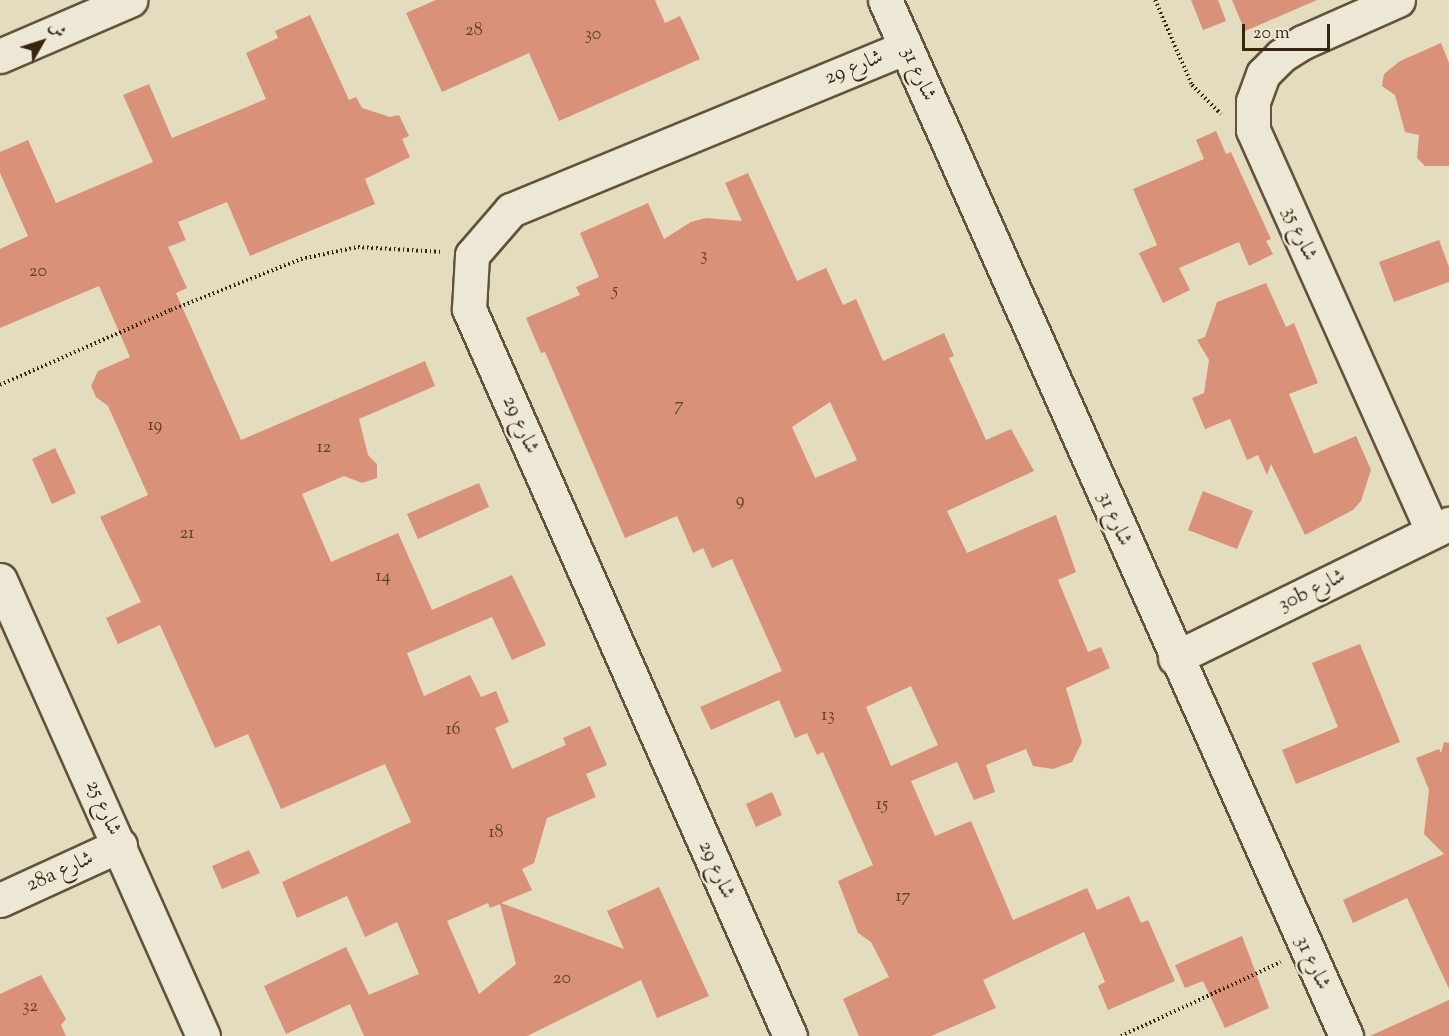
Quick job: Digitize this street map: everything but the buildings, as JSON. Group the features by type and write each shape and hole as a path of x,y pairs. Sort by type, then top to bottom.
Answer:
{"street":[{"path":"0,56 130,0"},
{"name":"شارع 31","path":"885,0 1175,658 1346,1036"},
{"name":"شارع 35","path":"1398,0 1303,42 1281,56 1263,74 1252,101 1253,130 1441,528"},
{"name":"شارع 29","path":"790,1036 469,309 472,255 511,210 906,47"},
{"name":"30b شارع","path":"1175,658 1441,528"},
{"name":"شارع 25","path":"0,580 120,845 203,1036"},
{"name":"28a شارع","path":"0,900 120,845"}],"path":[{"path":"1155,0 1192,85 1202,99 1216,111 1253,130"},
{"path":"0,385 171,310 301,259 358,247 472,255"},
{"path":"1121,1036 1306,950"}]}
